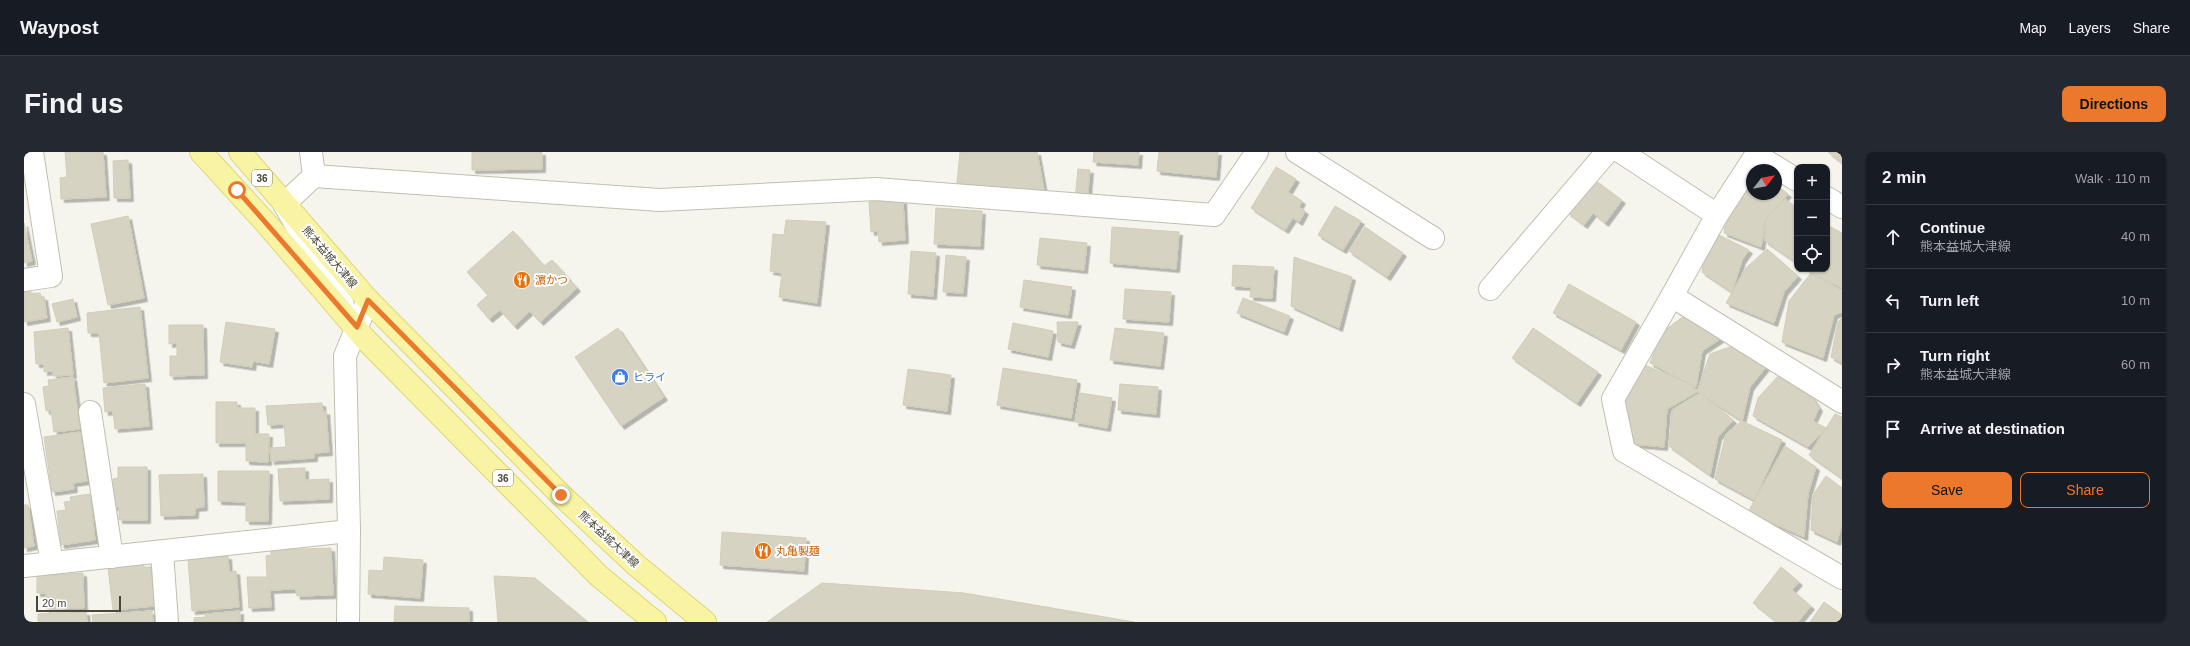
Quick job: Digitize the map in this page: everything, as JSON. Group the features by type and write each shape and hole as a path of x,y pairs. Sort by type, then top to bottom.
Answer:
{"main road":[{"name":"36","path":"201,152 357,327 365,339 599,576 655,622"},
{"name":"熊本益城大津線","path":"240,152 368,300 567,500 636,565 705,622"}],"street":[{"path":"24,280 51,276 32,152"},
{"path":"311,152 314,176"},
{"path":"357,327 284,204 314,176 660,200 876,189 1214,215 1257,152"},
{"path":"1298,152 1433,238"},
{"path":"1490,289 1607,152"},
{"path":"1621,152 1718,215"},
{"path":"1794,178 1756,155 1718,215 1613,399 1624,450 1842,578"},
{"path":"1830,200 1842,207"},
{"path":"1672,296 1842,402"},
{"path":"348,622 349,531 345,356 368,300"},
{"path":"24,404 52,563"},
{"path":"90,412 112,557"},
{"path":"24,566 349,531"},
{"path":"162,552 167,622"}],"building":[{"path":"65,152 103,152 106,197 61,199 60,178 67,177"},
{"path":"472,152 542,152 542,169 472,170"},
{"path":"960,152 1037,152 1045,196 957,183"},
{"path":"1094,152 1139,152 1138,165 1093,162"},
{"path":"1159,152 1218,152 1216,177 1157,171"},
{"path":"1828,152 1842,152 1842,163"},
{"path":"128,160 130,198 114,198 113,161"},
{"path":"1276,167 1296,179 1288,192 1302,201 1299,207 1305,211 1299,222 1293,218 1285,230 1251,208"},
{"path":"1078,169 1090,170 1087,202 1075,200"},
{"path":"1592,178 1622,200 1605,223 1593,213 1584,225 1567,212"},
{"path":"1746,183 1746,200 1782,200 1782,190 1788,194 1766,219 1761,247 1724,233 1729,197"},
{"path":"1785,199 1794,206 1794,261 1765,241 1766,219"},
{"path":"903,200 905,240 879,242 878,231 871,232 869,202"},
{"path":"1335,206 1361,221 1343,250 1318,235"},
{"path":"936,208 982,211 980,246 934,244"},
{"path":"128,216 144,298 108,305 91,224"},
{"path":"786,220 826,222 817,303 779,297 782,273 770,271 773,234 784,235"},
{"path":"24,223 32,261 24,263"},
{"path":"1112,227 1179,232 1176,269 1110,263"},
{"path":"1365,227 1403,253 1387,277 1349,251"},
{"path":"1830,227 1842,233 1842,288 1809,272 1830,272"},
{"name":"濵かつ","path":"513,231 544,266 552,260 577,288 540,322 530,311 514,326 500,310 489,319 477,305 488,295 467,272"},
{"path":"1719,235 1749,250 1742,260 1732,292 1702,272 1705,247"},
{"path":"1040,238 1087,243 1084,270 1037,265"},
{"path":"1767,249 1798,276 1784,292 1774,323 1726,303 1746,268"},
{"path":"911,251 936,253 933,296 908,294"},
{"path":"946,255 966,257 963,293 943,292"},
{"path":"1294,257 1352,277 1339,328 1291,306"},
{"path":"1233,265 1274,267 1272,298 1250,297 1251,287 1232,286"},
{"path":"1811,273 1842,291 1842,312 1834,315 1823,358 1782,342 1789,301"},
{"path":"1024,280 1072,287 1068,315 1020,307"},
{"path":"1569,284 1636,322 1621,350 1553,313"},
{"path":"1125,289 1171,292 1169,322 1123,319"},
{"path":"31,290 31,294 40,293 41,297 44,297 47,318 24,322 24,292"},
{"path":"1243,298 1290,316 1284,332 1237,313"},
{"path":"73,299 77,317 57,322 52,304"},
{"path":"140,307 148,378 104,383 99,333 88,333 87,313"},
{"path":"1684,316 1723,337 1702,351 1696,387 1650,363 1661,333"},
{"path":"1842,318 1842,363 1831,357 1838,322"},
{"path":"226,322 275,329 269,364 253,361 252,367 220,362"},
{"path":"1057,322 1078,322 1071,345 1058,342"},
{"path":"1013,323 1053,331 1048,357 1008,349"},
{"path":"169,325 203,325 204,375 170,376 170,356 177,356 177,343 169,344"},
{"path":"68,328 73,375 53,376 53,371 44,372 44,364 36,364 34,332"},
{"name":"ヒライ","path":"618,328 664,397 621,426 575,357"},
{"path":"1115,328 1164,333 1160,366 1110,360"},
{"path":"1533,328 1598,372 1577,403 1512,358"},
{"path":"1733,346 1766,367 1750,387 1742,421 1697,392 1710,354"},
{"path":"1635,361 1690,384 1697,392 1667,409 1664,447 1632,444 1623,397"},
{"path":"1003,368 1077,380 1071,418 997,405"},
{"path":"908,369 951,375 947,411 903,405"},
{"path":"1779,375 1794,387 1810,394 1819,408 1813,421 1826,428 1808,447 1753,416 1758,398"},
{"path":"73,377 80,429 54,432 51,410 46,411 43,387 49,386 48,380"},
{"path":"145,384 149,426 115,429 113,411 105,412 103,388"},
{"path":"1120,384 1158,387 1156,414 1118,410"},
{"path":"1080,393 1112,398 1107,428 1075,422"},
{"path":"1700,393 1733,420 1718,437 1710,475 1669,446 1672,410"},
{"path":"216,402 237,402 237,408 255,408 255,434 269,434 268,462 246,461 246,443 216,443"},
{"path":"322,403 323,412 326,411 329,452 314,453 314,458 271,461 270,448 286,447 284,424 268,425 266,406"},
{"path":"1835,414 1842,417 1842,478 1809,455"},
{"path":"1742,421 1782,440 1754,500 1715,479 1726,434"},
{"path":"80,432 87,481 73,483 74,489 52,492 44,437"},
{"path":"1785,446 1816,467 1808,494 1804,537 1748,512"},
{"path":"118,467 147,467 147,520 119,520 119,507 113,507 113,479 118,478"},
{"path":"305,468 305,480 329,479 329,499 280,501 278,469"},
{"path":"218,471 269,471 268,521 246,521 246,502 218,501"},
{"path":"203,474 204,507 195,508 195,515 161,516 159,475"},
{"path":"1826,476 1842,488 1842,523 1837,542 1811,530 1813,495"},
{"path":"90,494 95,540 61,545 57,511 66,510 64,502 71,501 70,497"},
{"path":"24,505 28,505 34,546 24,548"},
{"name":"丸亀製麺","path":"722,532 806,538 804,571 720,565"},
{"path":"331,548 333,595 297,596 296,589 270,590 271,607 249,608 247,577 267,577 266,556 271,555 271,550"},
{"path":"228,556 229,572 236,571 239,607 192,611 188,559"},
{"path":"384,557 423,560 420,598 368,594 369,570 383,571"},
{"path":"143,564 144,567 151,567 154,606 113,610 108,568"},
{"path":"1781,567 1799,582 1792,590 1811,606 1798,622 1777,622 1753,603"},
{"path":"83,573 84,608 46,609 46,593 37,593 37,576"},
{"path":"494,576 535,578 588,622 498,622"},
{"path":"822,583 964,593 1134,622 767,622"},
{"path":"1824,602 1842,615 1842,622 1810,622"},
{"path":"395,606 469,608 469,622 394,622"},
{"path":"152,611 153,622 93,622 92,615"},
{"path":"240,611 240,622 194,622 194,618 205,617 206,614"},
{"path":"86,612 87,622 38,622 38,614"}],"place":[{"name":"濵かつ","path":"522,280"},
{"name":"ヒライ","path":"620,377"},
{"name":"丸亀製麺","path":"763,551"}],"route":[{"path":"237,190 357,327 368,300 561,495"}]}
